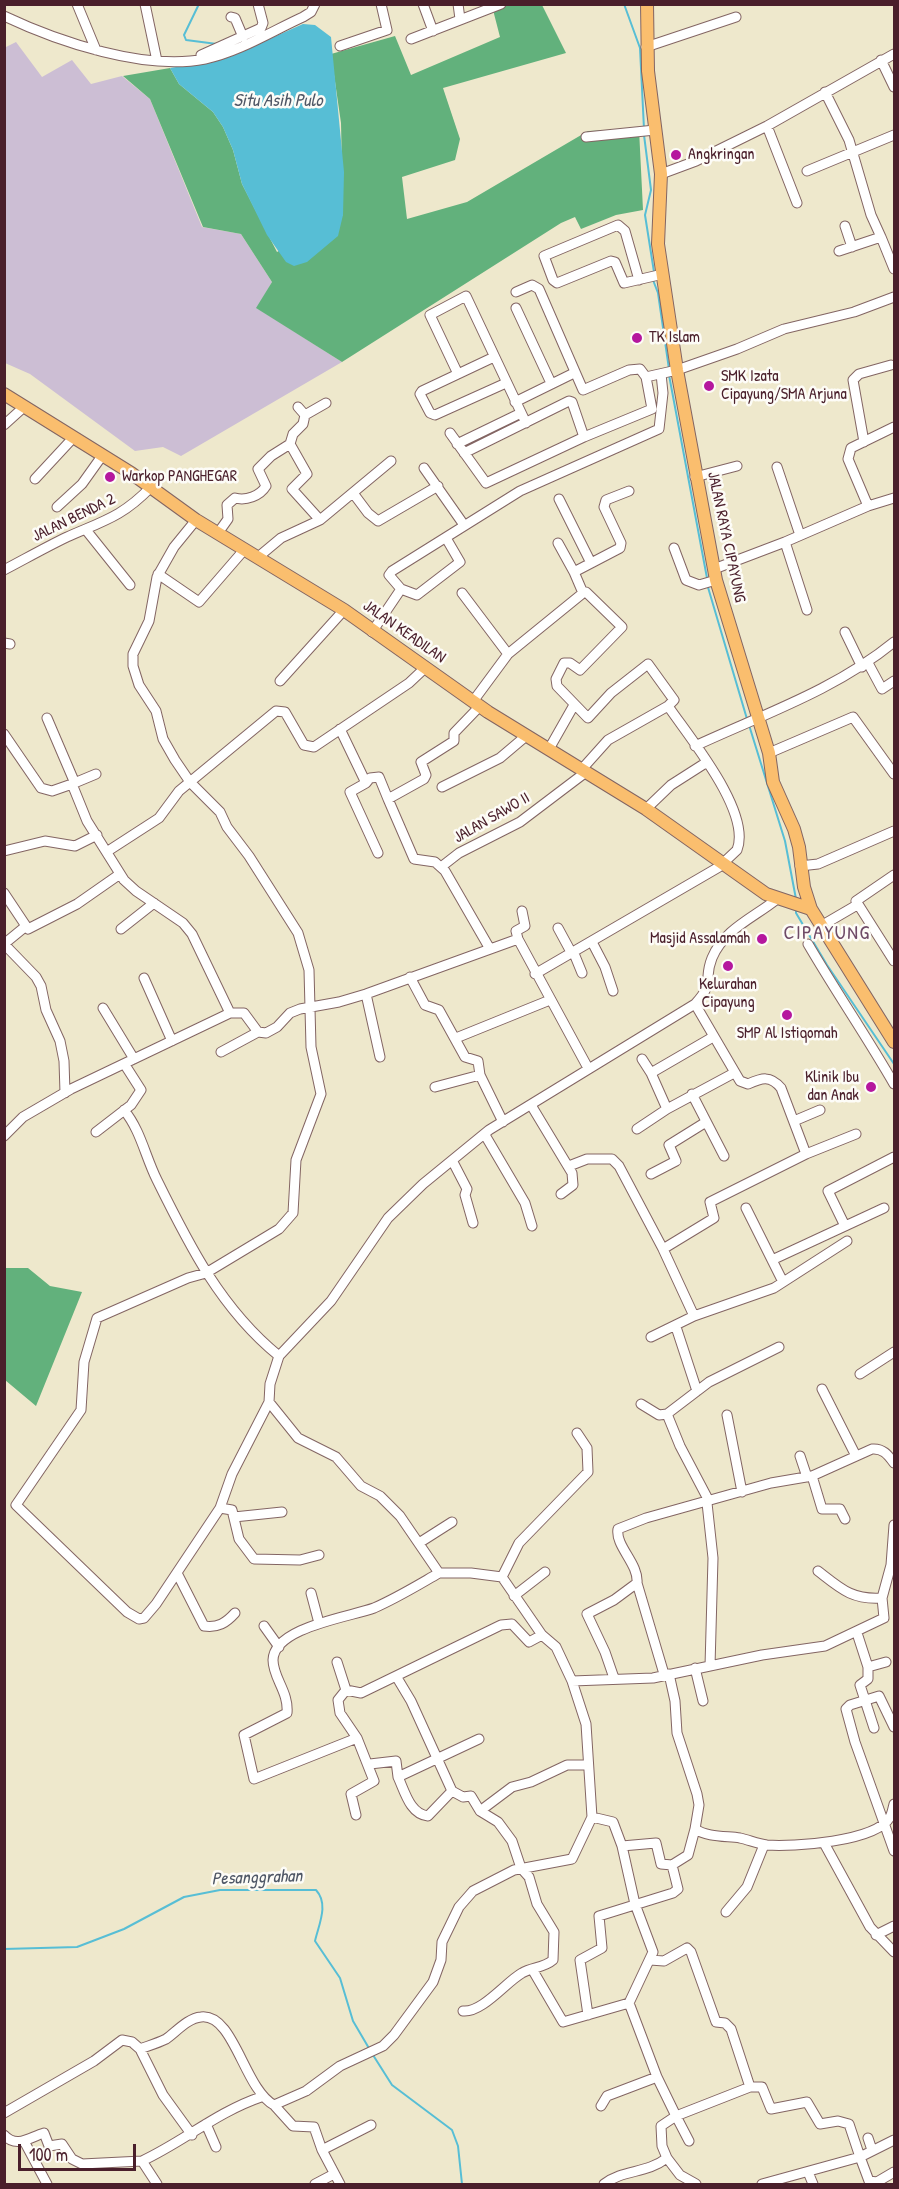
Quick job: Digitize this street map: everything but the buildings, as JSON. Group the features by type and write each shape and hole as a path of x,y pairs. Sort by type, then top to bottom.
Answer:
{"main road":[{"name":"JALAN RAYA CIPAYUNG","path":"647,4 647,131 661,174 652,277 675,370 714,577 755,719 769,753 773,782 794,829 800,866 794,899 821,926 875,1031 894,1042"},
{"name":"JALAN KEADILAN","path":"4,394 151,487 196,520 257,558 290,575 344,610 372,632 526,736 646,809 725,862 794,899"}],"street":[{"path":"77,4 96,50"},
{"path":"145,4 157,61"},
{"path":"186,61 262,27 258,4"},
{"path":"4,16 96,50 120,56 157,61 186,61 212,57 225,52 303,17 311,12 315,4"},
{"path":"340,46 387,30 381,4"},
{"path":"423,4 433,31"},
{"path":"458,4 460,19"},
{"path":"411,39 501,4"},
{"path":"231,17 235,18 243,37"},
{"path":"646,47 736,17"},
{"path":"661,174 696,161 767,126 894,54"},
{"path":"881,60 894,87"},
{"path":"825,92 853,151 871,215 894,269"},
{"path":"767,126 797,203"},
{"path":"586,137 647,131"},
{"path":"807,171 894,135"},
{"path":"618,225 625,231 652,277 624,283 615,262 611,261 555,282 544,256 618,225"},
{"path":"845,226 852,247"},
{"path":"839,251 881,237"},
{"path":"446,538 460,562 417,595 401,589 389,573 464,525 520,491 659,429 663,393 653,375 640,369 634,369 585,391 574,373 539,290 532,285 516,292"},
{"path":"458,374 429,315 462,296 468,299 526,423"},
{"path":"653,375 675,370 758,342 784,329 854,312 894,297"},
{"path":"516,308 551,383"},
{"path":"494,357 420,392 432,415 506,383"},
{"path":"867,441 853,380 859,374 891,364"},
{"path":"515,402 574,373"},
{"path":"450,433 486,483 584,437 652,409 653,375"},
{"path":"860,396 867,441"},
{"path":"464,453 571,401 584,437"},
{"path":"218,533 228,519 227,505 235,498 243,500 264,491 266,486 258,469 271,456 290,444 293,434 303,424 305,415 326,403"},
{"path":"4,425 25,406"},
{"path":"298,407 305,415"},
{"path":"458,444 521,413"},
{"path":"868,506 848,459 851,447 893,432"},
{"path":"34,479 74,438"},
{"path":"290,444 305,466 307,474 292,489 320,520"},
{"path":"57,507 82,484 102,456"},
{"path":"257,558 277,541 320,520 391,461"},
{"path":"695,477 737,466"},
{"path":"777,466 800,536"},
{"path":"424,468 464,525"},
{"path":"353,493 368,513 378,521 438,486"},
{"name":"JALAN BENDA 2","path":"4,570 67,537 117,516 151,487"},
{"path":"574,572 620,548 621,543 604,507 606,500 629,491"},
{"path":"674,548 683,577 699,585 785,542 868,506 894,498"},
{"path":"559,499 591,563"},
{"path":"196,520 174,547 158,574 152,589 148,621 133,654 133,666 139,685 156,711 163,739 190,782 220,812 227,827 249,856 298,933 309,970 311,1047 321,1095 296,1160 293,1213 279,1229 206,1273 188,1278 101,1315 95,1320 84,1362 81,1410 16,1505 127,1612 139,1619 144,1618 177,1573 220,1508 232,1474 269,1402 270,1384 279,1356 331,1300 388,1218 423,1184 503,1122 694,1004 706,993 712,959 729,932 794,899"},
{"path":"86,530 130,585"},
{"path":"785,542 807,610"},
{"path":"558,543 583,593"},
{"path":"158,574 199,602 244,550"},
{"path":"372,632 401,589"},
{"path":"462,592 508,654"},
{"path":"388,799 424,779 426,775 420,764 454,741 454,733 477,703 497,665 583,593 586,592 622,626 580,670 566,662 555,682 588,718 611,693 648,664 674,700 668,706 707,762 736,815 739,828 737,850 725,862 536,974"},
{"path":"280,681 344,610"},
{"path":"844,632 882,689 894,681"},
{"path":"695,746 733,728 790,706 865,665 894,642"},
{"path":"108,851 159,818 175,796 190,782 276,711 285,712 309,748 321,743 409,683 426,667"},
{"path":"549,749 574,705"},
{"name":"JALAN SAWO II","path":"441,867 459,854 520,822 584,771 608,740 668,706"},
{"path":"769,753 853,717 894,774"},
{"path":"47,718 87,821 108,851 120,874 136,891 183,922 192,934 230,1013"},
{"path":"340,729 366,783"},
{"path":"4,734 40,788 48,792 96,774"},
{"path":"442,787 500,758 526,736"},
{"path":"646,809 671,785 707,762"},
{"path":"378,853 350,792 366,783 370,778 379,777 414,859 435,862 441,867 476,921 490,949"},
{"path":"4,851 45,841 75,846 97,835"},
{"path":"800,866 818,864 892,836"},
{"path":"4,893 30,929 77,904 120,874"},
{"path":"894,875 858,898 857,905 894,961"},
{"path":"122,929 154,903"},
{"path":"821,926 857,905"},
{"path":"522,911 525,926 516,931 518,939 588,1068"},
{"path":"26,926 4,944 41,986 46,1010 60,1041 64,1060 64,1093"},
{"path":"558,928 582,973"},
{"path":"221,1052 258,1032 266,1033 277,1027 290,1013 310,1006 339,1002 366,994 518,939"},
{"path":"592,942 605,967 613,992"},
{"path":"808,945 840,998 875,1031 894,1084"},
{"path":"410,977 425,1005 439,1010 465,1057 478,1061 480,1075 503,1122"},
{"path":"144,978 172,1041"},
{"path":"366,994 380,1057"},
{"path":"456,1038 550,1000"},
{"path":"694,1004 740,1081 748,1084 763,1077 775,1080 781,1088 806,1154"},
{"path":"103,1008 134,1059"},
{"path":"4,1136 23,1117 64,1093 230,1013 240,1011 244,1013 258,1032"},
{"path":"651,1074 713,1037"},
{"path":"642,1059 667,1109"},
{"path":"96,1132 124,1110 141,1090 125,1065"},
{"path":"636,1129 692,1094 734,1073"},
{"path":"435,1087 480,1075"},
{"path":"692,1094 724,1156"},
{"path":"531,1105 569,1166 573,1185 561,1194"},
{"path":"124,1110 136,1125 157,1179 206,1273 241,1323 279,1356"},
{"path":"794,1121 820,1110"},
{"path":"651,1174 676,1161 669,1145 706,1122"},
{"path":"663,1249 714,1218 710,1202 806,1154 856,1134"},
{"path":"485,1135 525,1203 532,1226"},
{"path":"845,1226 828,1191 894,1157"},
{"path":"569,1166 591,1158 612,1159 619,1166 663,1249 694,1317"},
{"path":"453,1162 467,1189 465,1196 472,1223"},
{"path":"746,1208 783,1282"},
{"path":"772,1260 884,1208"},
{"path":"651,1337 694,1317 774,1288 847,1241"},
{"path":"676,1327 697,1391"},
{"path":"641,1404 659,1415 667,1414 728,1371 779,1347"},
{"path":"860,1374 894,1352"},
{"path":"822,1389 856,1456"},
{"path":"269,1402 297,1437 336,1457 362,1486 380,1496 399,1516 439,1573"},
{"path":"667,1414 708,1502 713,1558 710,1666"},
{"path":"728,1415 742,1492"},
{"path":"502,1577 519,1543 586,1476 587,1448 577,1432"},
{"path":"622,1846 656,1843 661,1864 672,1864 688,1855 699,1805 676,1733 675,1701 638,1577 617,1530 646,1518 771,1483 810,1476 878,1448 886,1453 894,1463"},
{"path":"800,1456 822,1509 840,1509 845,1519"},
{"path":"220,1508 230,1508 239,1539 255,1558 300,1560 319,1555"},
{"path":"234,1517 282,1512"},
{"path":"419,1543 452,1522"},
{"path":"573,1681 614,1678 631,1681 825,1646 889,1617 882,1598 891,1564 894,1525"},
{"path":"818,1571 849,1594 860,1598 882,1598"},
{"path":"514,1596 545,1572"},
{"path":"177,1573 204,1626 214,1627 226,1622 235,1612"},
{"path":"357,1738 254,1779 244,1735 285,1715 288,1711 286,1692 273,1660 285,1640 319,1623 371,1609 439,1573 471,1573 502,1577"},
{"path":"274,2105 287,2102 340,2066 383,2046 394,2036 433,1982 441,1960 442,1942 459,1907 473,1891 520,1868 572,1859 592,1817 586,1724 573,1681 556,1647 542,1635 502,1577"},
{"path":"614,1678 600,1640 587,1614 614,1600 638,1583"},
{"path":"311,1593 319,1623"},
{"path":"346,1690 361,1693 465,1641 509,1623 529,1642 542,1635"},
{"path":"264,1626 279,1647"},
{"path":"856,1633 868,1667 868,1679 860,1685 874,1728"},
{"path":"338,1662 346,1690"},
{"path":"868,1667 886,1662"},
{"path":"695,1668 703,1701"},
{"path":"396,1676 411,1701 452,1791 463,1797 471,1796 480,1811 495,1820 506,1832 512,1841 520,1868 529,1877 537,1904 554,1932 552,1960 532,1969 472,2011 463,2011"},
{"path":"346,1690 338,1700 338,1706 370,1764 374,1781 351,1794 356,1815"},
{"path":"894,1727 880,1697 850,1705 846,1709 855,1742 894,1851"},
{"path":"398,1777 478,1739"},
{"path":"370,1764 396,1761 398,1777 414,1809 426,1817 452,1791"},
{"path":"480,1811 512,1787 567,1765 588,1765"},
{"path":"695,1829 704,1834 747,1839 764,1845 801,1846 845,1840 884,1823 890,1818 894,1804"},
{"path":"532,1969 563,2022 628,2004 650,1960 653,1952 635,1904 622,1846 613,1822 592,1817"},
{"path":"824,1843 876,1935 894,1952"},
{"path":"726,1912 747,1887 764,1845"},
{"path":"588,2015 580,1960 602,1948 599,1916 669,1895 678,1889 672,1864"},
{"path":"876,1935 894,1926"},
{"path":"650,1960 664,1961 687,1948 691,1952 716,2022 725,2023 731,2029 750,2087"},
{"path":"628,2004 657,2077 689,2141"},
{"path":"140,2049 162,2041 194,2018 202,2016 215,2019 228,2034 261,2097 274,2105 293,2126 314,2127 322,2150 340,2184"},
{"path":"4,2113 94,2061 122,2040 132,2042 140,2049 163,2095 192,2135"},
{"path":"601,2106 606,2097 657,2077"},
{"path":"696,2184 680,2175 667,2158 662,2146 661,2126 676,2116 750,2087 762,2087 771,2109 807,2102 820,2124 838,2121 849,2124 869,2181 877,2182 894,2172"},
{"path":"4,2135 13,2142 24,2141 45,2133 49,2146 62,2144 72,2159 82,2164 142,2161 192,2135 206,2124 261,2097"},
{"path":"206,2124 216,2146"},
{"path":"322,2150 371,2124"},
{"path":"868,2138 872,2150"},
{"path":"762,2184 860,2157 894,2140"},
{"path":"24,2141 47,2184"},
{"path":"604,2184 628,2172 655,2168 667,2158"},
{"path":"142,2161 157,2184"},
{"path":"808,2172 813,2184"},
{"path":"315,2184 334,2174"}],"shaded area":[{"path":"16,42 42,77 72,60 91,84 122,76 150,99 202,227 241,234 272,282 257,308 342,362 181,456 163,447 135,451 30,374 5,363 4,48"}],"green space":[{"path":"497,4 542,5 566,53 443,88 460,139 455,160 402,177 407,219 467,202 588,131 639,129 643,210 616,215 581,229 575,217 561,223 342,362 256,308 272,282 241,234 203,227 150,99 123,76 170,68 179,84 213,112 223,127 233,150 242,184 277,252 343,215 341,123 331,54 395,36 411,75 500,37 492,6"},
{"path":"5,1268 28,1268 50,1286 82,1292 36,1406 5,1380"}],"water":[{"name":"Situ Asih Pulo","path":"303,24 315,25 331,37 344,172 343,215 338,236 307,262 294,266 286,262 267,235 242,184 233,150 223,127 213,112 179,84 170,68 224,59"}],"waterway":[{"path":"199,4 184,35 186,40 217,44"},
{"path":"624,4 640,48 644,129"},
{"path":"644,135 651,190 645,215 654,272"},
{"path":"653,280 658,293 669,369"},
{"path":"669,375 707,578"},
{"path":"707,584 747,719"},
{"path":"749,725 785,841 796,899"},
{"path":"796,907 796,913 827,965 894,1064"},
{"name":"Pesanggrahan","path":"4,1949 77,1947 124,1929 184,1897 220,1890 316,1890 322,1901 322,1908 315,1941 340,1978 353,2021 370,2050"},
{"name":"Pesanggrahan","path":"373,2055 392,2085 452,2130 458,2146 462,2184"}],"place":[{"name":"Angkringan","path":"676,155"},
{"name":"TK Islam","path":"637,338"},
{"name":"SMK Izata Cipayung/SMA Arjuna","path":"709,386"},
{"name":"Warkop PANGHEGAR","path":"110,477"},
{"name":"Masjid Assalamah","path":"762,939"},
{"name":"Kelurahan Cipayung","path":"728,966"},
{"name":"SMP Al Istiqomah","path":"787,1015"},
{"name":"Klinik Ibu dan Anak","path":"871,1087"}],"district":[{"name":"CIPAYUNG","path":"827,934"}]}
